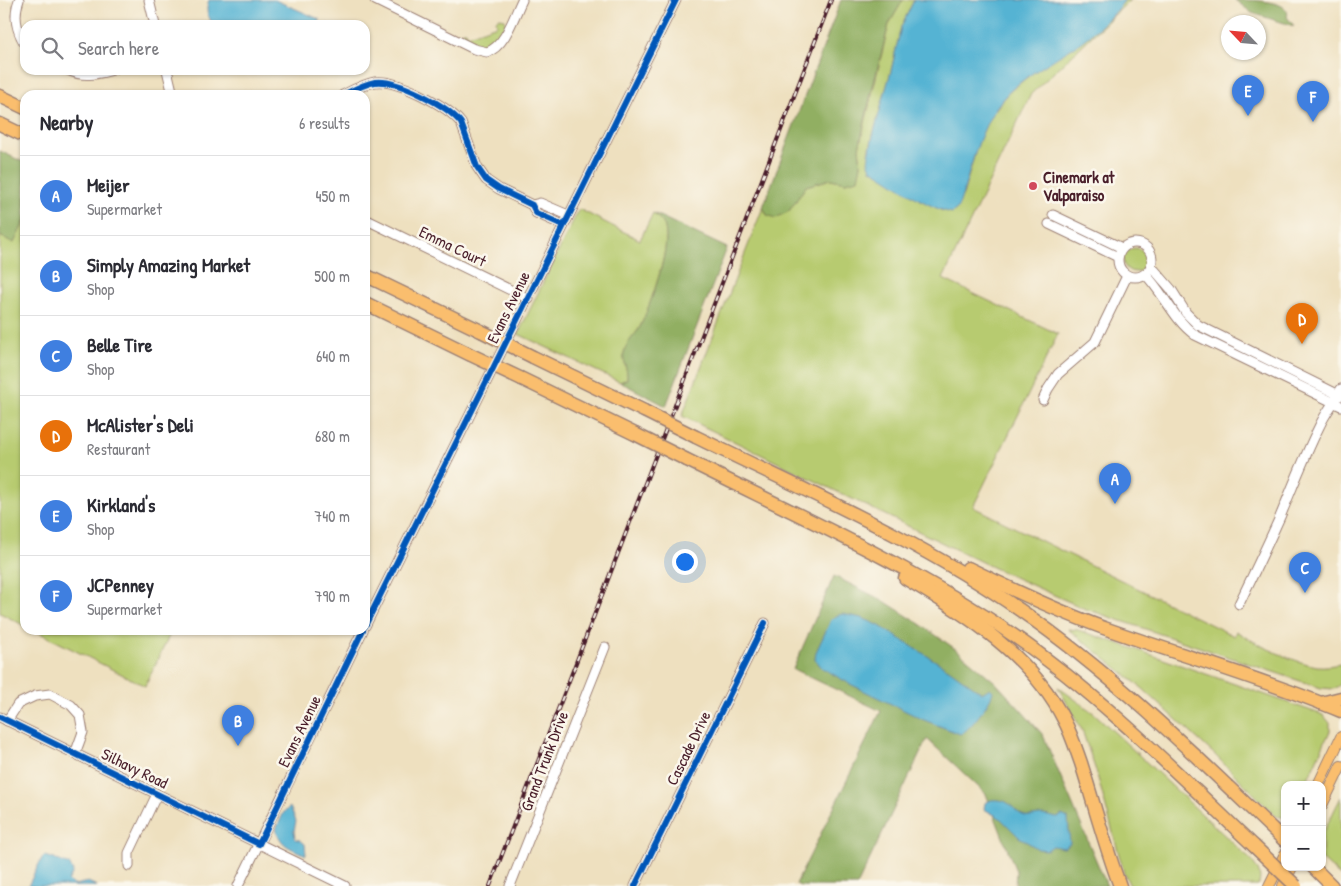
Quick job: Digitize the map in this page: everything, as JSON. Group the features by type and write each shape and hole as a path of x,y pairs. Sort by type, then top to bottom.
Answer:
{"highway":[{"path":"0,96 20,106"},
{"path":"0,124 20,134"},
{"path":"370,277 923,550 1019,609 1088,660 1126,691 1281,837"},
{"path":"370,305 833,532 928,581 969,606 1021,641 1104,706 1296,886"},
{"path":"833,532 976,624 1011,651 1033,674 1053,700 1065,722 1087,782 1109,858 1120,886"},
{"path":"923,550 959,563 1025,596 1077,617 1341,711"},
{"path":"1321,703 1341,698"},
{"path":"1317,872 1332,886"}],"main road":[{"path":"1320,781 1341,737"},
{"path":"1326,797 1341,766"},
{"path":"1269,886 1281,862"},
{"path":"1283,886 1290,871"}],"street":[{"path":"19,0 16,10 16,24 20,33"},
{"path":"149,0 155,20"},
{"path":"375,0 474,49 487,52 493,50 503,40 522,0"},
{"name":"Evans Avenue","path":"370,616 676,0"},
{"path":"168,75 172,90"},
{"path":"354,90 375,82 389,82 402,86 445,108 461,122 481,174 492,185 532,205 536,213 563,225"},
{"path":"532,205 540,203 568,216"},
{"path":"1053,215 1120,253"},
{"name":"Emma Court","path":"370,221 528,299"},
{"path":"1049,224 1120,253"},
{"path":"1132,243 1142,244 1151,254 1151,266 1145,274 1137,277 1128,276 1119,266 1120,253 1132,243"},
{"path":"1151,266 1171,289 1186,314 1198,325 1339,398"},
{"path":"1145,274 1156,286 1178,319 1195,335 1339,398"},
{"path":"1043,400 1064,368 1094,342 1128,276"},
{"path":"1239,604 1273,532 1322,419 1327,409 1339,398"},
{"name":"Cascade Drive","path":"635,886 765,623"},
{"name":"Evans Avenue","path":"238,886 361,635"},
{"name":"Grand Trunk Drive","path":"510,886 604,647"},
{"path":"3,719 18,704 35,696 50,694 71,705 80,716 83,732 74,754"},
{"name":"Silhavy Road","path":"3,719 345,886"},
{"path":"129,866 129,853 156,794"}],"green space":[{"path":"841,0 903,0 889,24 870,98 859,148 861,165 858,179 846,182 831,179 806,186 789,211 776,218 767,215 763,207"},
{"path":"903,0 914,0 901,27 873,135 869,152 871,169 942,211 963,195 978,143 988,120 1007,94 1031,74 1076,45 1113,15 1125,0 1130,0 1031,94 943,279 1058,334 973,507 1234,636 1236,631 1275,652 1307,664 1323,666 1341,664 1341,684 1334,689 1321,688 1083,608 994,568 682,416 763,207 767,215 789,211 806,186 831,179 846,182 861,165 859,148 889,24"},
{"path":"1235,0 1269,2 1284,7 1287,11 1287,17 1294,26 1266,17 1266,15 1252,13"},
{"path":"500,18 505,19 504,29 497,41 488,47 483,48 460,36 463,31 466,31 468,35 497,25 496,20"},
{"path":"0,151 20,161 20,230 14,243 0,236"},
{"path":"579,209 640,240 653,213 662,221 665,227 665,249 658,277 640,327 625,349 627,379 620,382 518,334"},
{"path":"653,213 727,248 666,406 620,382 627,379 624,359 625,349 644,318 654,292 665,249 666,237 664,226"},
{"path":"20,230 20,623 0,613 0,236 14,242"},
{"path":"1135,248 1143,252 1147,260 1143,268 1135,272 1127,268 1123,260 1127,252"},
{"path":"834,576 884,601 957,650 995,682 1043,735 1107,886 1015,886 1016,871 986,794 927,739 857,886 801,886 796,884 881,711 793,669"},
{"path":"1068,629 1078,630 1129,647 1323,715 1330,723 1330,731 1307,781 1281,781 1280,817 1273,813 1214,754 1142,688"},
{"path":"44,635 170,635 145,686"},
{"path":"1058,687 1095,714 1251,860 1260,875 1258,886 1130,886 1124,873 1096,771 1082,730"},
{"path":"1341,797 1341,877 1326,863 1326,827"}],"water":[{"path":"209,0 275,0 319,20 211,20 207,13"},
{"path":"914,0 1125,0 1095,31 1024,80 1008,93 998,105 977,147 958,208 952,213 931,206 911,194 871,169 868,161 901,27"},
{"path":"842,614 862,618 878,625 950,670 982,693 990,688 993,691 992,695 974,722 960,734 924,720 850,684 822,668 815,659 816,652 831,620"},
{"path":"991,800 1004,801 1025,816 1043,815 1057,818 1062,815 1068,818 1070,844 1064,848 1053,846 1047,850 1038,849 1019,837 1000,818 984,809 985,803"},
{"path":"290,807 296,821 295,839 305,844 306,855 284,843 276,829 284,812"},
{"path":"44,856 70,865 73,872 68,881 74,885 88,882 97,886 28,886"}],"railway":[{"path":"490,886 831,0"}],"cycle path":[{"path":"370,616 676,0"},
{"path":"353,90 367,84 384,82 408,89 445,109 461,123 477,167 486,180 499,189 532,205 536,213 563,225"},
{"path":"635,886 765,623"},
{"path":"0,717 259,844 361,635"}],"place":[{"name":"Kirkland's","path":"1248,116"},
{"name":"JCPenney","path":"1313,122"},
{"name":"Cinemark at Valparaiso","path":"1033,186"},
{"name":"McAlister's Deli","path":"1302,344"},
{"name":"Meijer","path":"1115,504"},
{"name":"Belle Tire","path":"1305,593"},
{"name":"Simply Amazing Market","path":"238,746"}]}
